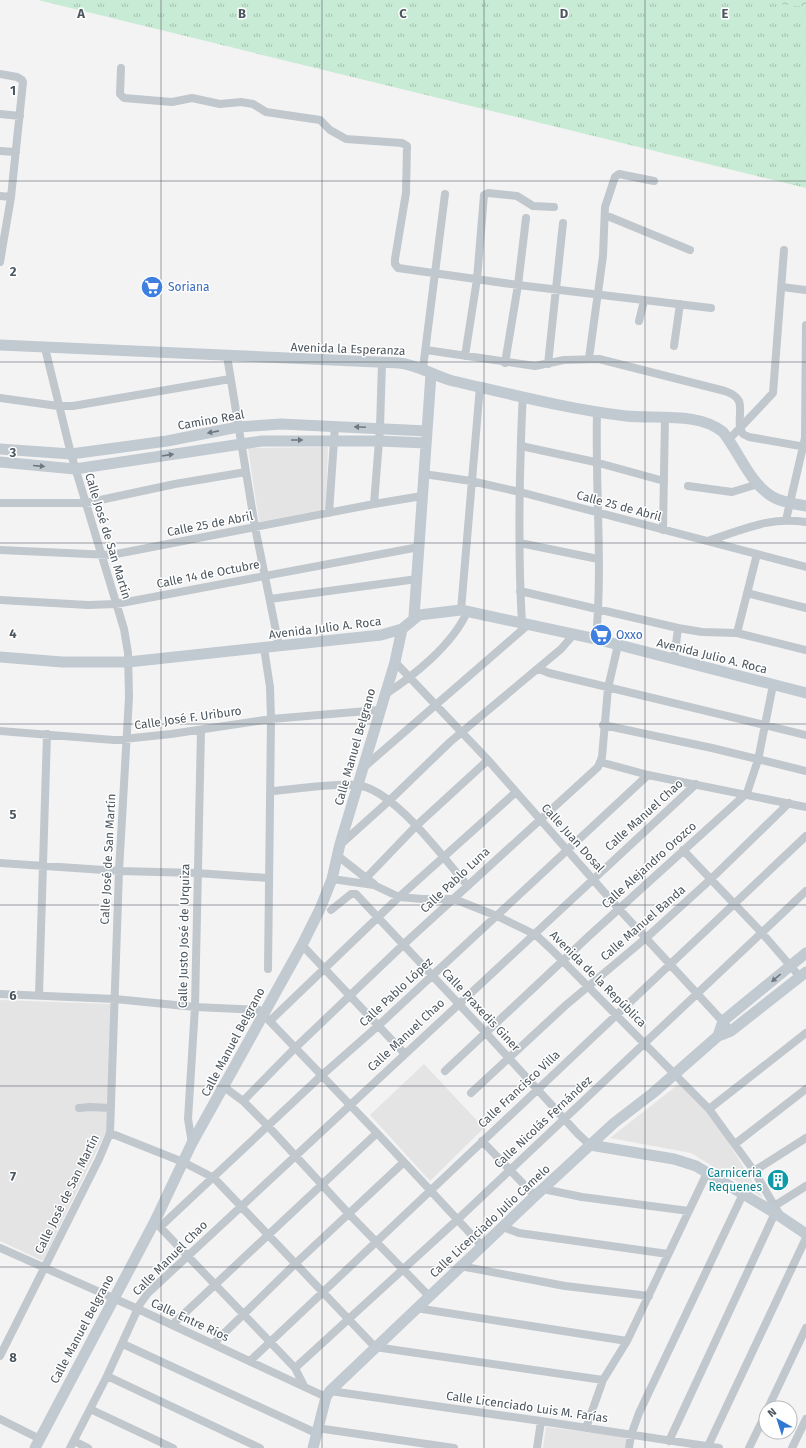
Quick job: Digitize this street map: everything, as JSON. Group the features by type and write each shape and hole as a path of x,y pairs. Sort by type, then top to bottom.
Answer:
{"street":[{"path":"121,68 120,94 124,98 172,102 192,98 220,104 241,102 253,104 266,112 320,120 330,130 346,138 402,142 407,146 408,155 406,193 395,264 398,268 518,285 711,308"},
{"path":"0,74 17,77 22,80 20,116 11,197 1,244 0,262"},
{"path":"0,114 20,116"},
{"path":"0,151 16,152"},
{"path":"589,358 605,232 605,215 608,194 615,177 618,174 654,181"},
{"path":"465,356 477,279 484,197 486,193 517,196 533,206 554,208"},
{"path":"414,617 427,431 426,350 445,194"},
{"path":"0,196 11,197"},
{"path":"605,215 690,250"},
{"path":"505,363 518,285 526,218"},
{"path":"548,364 563,223"},
{"path":"784,250 773,393 729,440 758,484 774,498 806,506"},
{"path":"782,287 806,290"},
{"path":"639,321 644,301"},
{"path":"674,346 680,304"},
{"path":"786,520 804,447 806,325"},
{"name":"Avenida la Esperanza","path":"0,345 382,362 413,365 427,371 480,386 563,406 628,416 665,417 708,422 723,432 729,440"},
{"name":"Calle José de San Martín","path":"0,1356 99,1159 110,1133 119,871 126,739 128,662 127,640 71,454 45,348"},
{"path":"426,350 505,363 535,366 589,358 599,359 725,391 739,398 740,428 743,434 750,437 804,447"},
{"path":"226,356 255,527 279,646"},
{"path":"374,504 380,428 382,362"},
{"path":"0,398 58,406 84,404 230,379"},
{"path":"384,695 408,678 450,640 461,625 464,611 471,481 480,386"},
{"path":"363,768 435,706 526,624 520,591 521,422 523,396"},
{"path":"596,639 600,579 595,462 597,412"},
{"path":"662,530 665,417"},
{"name":"Camino Real","path":"0,449 71,454 166,441 238,427 281,424 427,431"},
{"path":"329,513 335,426"},
{"path":"0,462 76,469 240,443 273,440 379,440 426,443"},
{"path":"521,446 595,462 664,481"},
{"path":"0,502 86,503 168,485 246,472"},
{"name":"Calle 25 de Abril","path":"424,474 471,481 520,492 806,567"},
{"path":"688,486 732,492 758,484"},
{"name":"Calle 25 de Abril","path":"0,550 101,555 124,553 422,496"},
{"path":"708,541 769,521 786,520 806,522"},
{"path":"520,543 598,559"},
{"name":"Calle 14 de Octubre","path":"0,600 88,605 116,604 419,547"},
{"path":"737,633 757,554"},
{"path":"270,599 417,579"},
{"path":"520,591 678,628 702,632 737,633 806,650"},
{"path":"747,592 806,608"},
{"name":"Avenida Julio A. Roca","path":"0,657 62,662 128,662 381,635 402,629 414,617 435,612 464,611 596,639 806,693"},
{"path":"674,660 678,628"},
{"name":"Calle Manuel Belgrano","path":"37,1443 112,1299 157,1224 192,1143 267,1017 332,879 340,844 394,662 402,629"},
{"path":"340,844 462,733 539,669 569,642 574,634"},
{"path":"618,645 608,688 600,762 648,775 747,793 806,807"},
{"path":"264,648 270,687 271,719 268,969"},
{"name":"Calle Juan Dosal","path":"394,662 488,760 619,909 731,1031"},
{"path":"539,669 549,673 608,688 806,735"},
{"name":"Calle Alejandro Orozco","path":"444,1071 747,793 758,760 774,685"},
{"name":"Calle José F. Uriburo","path":"0,731 102,740 126,739 201,730 271,719 379,710"},
{"path":"604,725 712,748 806,771"},
{"name":"Calle Justo José de Urquiza","path":"192,1143 188,1119 195,1007 201,730"},
{"path":"38,995 47,734"},
{"path":"366,878 416,826 488,760"},
{"name":"Calle Pablo Luna","path":"244,1101 350,994 540,818 591,774 600,762"},
{"name":"Calle Pablo López","path":"157,1224 214,1178 321,1076 379,1025 648,775"},
{"name":"Calle Manuel Chao","path":"72,1445 107,1376 138,1309 148,1293 458,1003 536,934 593,878 696,784"},
{"path":"271,791 358,786 375,791 390,800 416,826 468,886"},
{"path":"267,1017 325,967 399,897 516,792"},
{"name":"Calle Manuel Banda","path":"471,1093 566,1005 646,938 711,879 789,803"},
{"name":"Calle Francisco Villa","path":"250,1361 536,1089 806,836"},
{"path":"684,850 790,965 803,975"},
{"path":"338,856 374,885"},
{"path":"0,863 119,871 197,873 268,878"},
{"name":"Avenida de la República","path":"332,879 374,885 399,897 454,899 536,934 709,1109 754,1171 777,1212"},
{"name":"Calle Nicolás Fernández","path":"295,1368 404,1270 806,891"},
{"name":"Calle Praxedis Giner","path":"331,910 353,893 356,894 404,944 536,1089 590,1145"},
{"path":"302,945 325,967 405,1054"},
{"path":"718,1036 723,1021 806,953"},
{"name":"Calle Licenciado Julio Camelo","path":"328,1394 460,1266 590,1145 718,1036 731,1031 803,975"},
{"path":"0,994 115,999 195,1007 254,1009 267,1017 296,1047 321,1076 350,1104 482,1246"},
{"path":"709,1109 806,1033"},
{"path":"224,1087 244,1101 323,1184 348,1213 429,1296"},
{"path":"735,1144 806,1089"},
{"path":"80,1108 111,1108"},
{"path":"110,1133 183,1162 214,1178 242,1205 375,1347 603,1380"},
{"path":"172,1325 214,1284 377,1133"},
{"path":"754,1171 806,1138"},
{"path":"482,1141 510,1170 539,1192 689,1211"},
{"path":"590,1145 674,1159 696,1166 777,1212 806,1234"},
{"path":"213,1344 348,1213 404,1162"},
{"path":"586,1428 603,1380 627,1341 707,1173"},
{"path":"669,1440 777,1212 806,1186"},
{"path":"629,1448 631,1435 639,1413 743,1194"},
{"path":"157,1224 295,1368 304,1386"},
{"path":"503,1227 519,1233 668,1254"},
{"path":"708,1446 806,1238"},
{"name":"Calle Entre Ríos","path":"0,1248 112,1299 138,1309 304,1386 328,1394"},
{"path":"460,1266 565,1286 649,1296"},
{"path":"416,1308 627,1341"},
{"path":"772,1400 806,1328"},
{"path":"122,1344 317,1430 454,1448"},
{"path":"107,1376 260,1448"},
{"path":"312,1448 328,1394"},
{"name":"Calle Licenciado Luis M. Farías","path":"328,1394 541,1420 719,1448"},
{"path":"90,1409 173,1448"},
{"path":"0,1419 37,1443"},
{"path":"792,1448 806,1419"},
{"path":"537,1448 541,1420"},
{"path":"749,1448 758,1429"},
{"path":"72,1445 88,1448"}],"shaded area":[{"path":"328,447 326,509 259,522 248,448"},
{"path":"0,1000 112,1004 106,1132 43,1261 0,1241"},
{"path":"424,1064 484,1128 430,1181 370,1115"},
{"path":"680,1083 710,1113 763,1198 691,1153 610,1138"},
{"path":"546,1427 627,1437 625,1448 543,1448"}],"green space":[{"path":"38,0 806,0 806,188"},
{"path":"745,0 806,0 806,7"}],"place":[{"name":"Soriana","path":"152,287"},
{"name":"Oxxo","path":"601,635"},
{"name":"Carniceria Requenes","path":"778,1180"}]}
